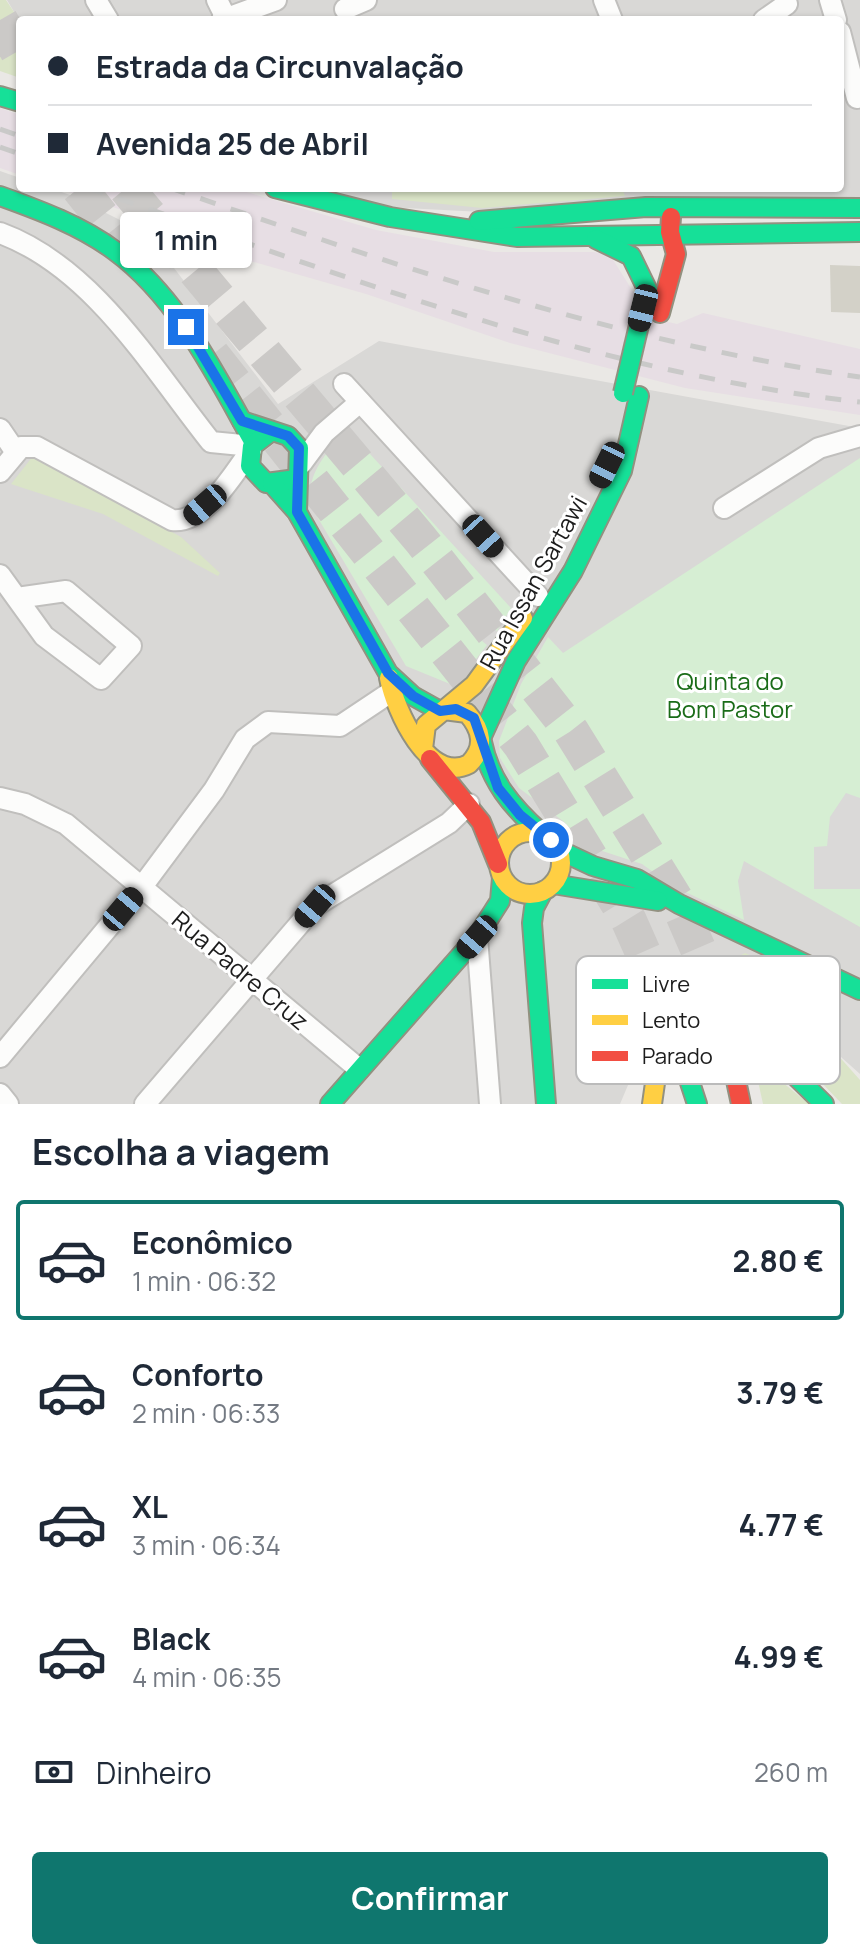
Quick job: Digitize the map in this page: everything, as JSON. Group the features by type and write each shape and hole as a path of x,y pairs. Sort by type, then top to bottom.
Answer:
{"main road":[{"path":"291,192 390,217 517,237 670,232 860,232"},
{"path":"828,207 860,192"},
{"path":"0,196 33,206 123,256 186,327 242,421 252,446 250,466 297,512 426,754 469,804 491,840 500,871 521,893 548,888 679,904"},
{"path":"442,224 646,207 860,208"},
{"path":"670,232 672,208"},
{"name":"Rua Issan Sartawi","path":"482,739 516,661 573,571 622,471 631,395 650,304 655,256 670,232"},
{"name":"Rua Issan Sartawi","path":"650,304 668,286 676,254 670,232"},
{"path":"668,286 696,251 727,237 746,233"},
{"path":"588,237 623,246 638,261 650,304"},
{"name":"Rua Issan Sartawi","path":"442,710 474,685 559,564 607,465 631,395"},
{"path":"242,421 282,434 299,448 297,512"},
{"path":"252,446 282,434"},
{"path":"269,484 282,483 299,467"},
{"path":"390,683 442,710 467,713 478,724 498,788 515,810 559,850 593,866 637,879 679,904 788,956"},
{"path":"426,754 426,725 442,710"},
{"path":"426,754 443,768 461,768 475,758 482,739"},
{"path":"330,1104 477,937 500,901 500,871 507,841 517,834 541,833"},
{"path":"546,1104 532,923 534,908 561,862 559,850"},
{"path":"840,980 860,990"},
{"path":"652,1104 654,1084"},
{"path":"691,1084 697,1104"},
{"path":"737,1084 741,1104"},
{"path":"804,1084 824,1104"}],"street":[{"path":"222,13 276,0"},
{"path":"345,10 366,0"},
{"path":"844,46 859,100"},
{"path":"844,79 859,100"},
{"path":"0,233 64,270 102,306 211,442 252,446"},
{"path":"344,384 538,596"},
{"path":"299,467 324,433 360,402"},
{"path":"0,429 18,449"},
{"path":"282,434 324,433"},
{"path":"724,508 819,448 860,436"},
{"path":"0,472 18,449 29,445 46,450 172,520 188,519 217,494 252,446"},
{"path":"217,494 269,484"},
{"path":"0,575 44,636 101,679 131,646 66,591 17,598"},
{"path":"0,1057 141,888 214,790 245,739 268,722 340,726 390,683"},
{"name":"Rua Padre Cruz","path":"0,798 25,804 66,824 359,1069"},
{"path":"145,1104 315,906 449,823 469,804"},
{"path":"477,937 490,1104"},
{"path":"0,1094 8,1104"}],"shaded area":[{"path":"7,0 860,0 860,212 482,212 386,207 325,192 844,192 844,16 16,16"},
{"path":"0,108 16,114 16,174 0,168"},
{"path":"0,171 16,177 16,192 61,192 148,234 278,404 379,341 860,428 860,1074 840,1056 840,956 576,956 576,1084 628,1084 620,1104 0,1104"},
{"path":"69,192 247,192 376,230 494,252 594,252 610,255 634,293 630,313 677,324 703,313 860,349 860,415 685,388 510,343 366,294 222,253 180,230"},
{"path":"830,265 860,266 860,313 831,312"},
{"path":"846,793 860,798 860,889 814,889 814,847 827,846 830,817"}],"green space":[{"path":"0,0 6,0 17,16 16,77 0,71"},
{"path":"392,192 624,192 625,196 482,208 392,199"},
{"path":"349,431 511,608 497,631 492,628 482,641 487,645 455,686 406,666 309,503 312,481 320,463"},
{"path":"33,456 181,537 220,573 218,576 103,514 11,484"},
{"name":"Quinta do Bom Pastor","path":"860,458 860,927 744,861 738,881 744,920 673,886 642,864 590,847 563,821 519,788 500,758 499,741 521,684 548,637 563,653"},
{"path":"840,1058 860,1080 860,1104 842,1104 823,1084 840,1084"},
{"path":"759,1084 785,1084 809,1104 763,1104"}],"tunnel":[{"path":"0,20 16,48"},
{"path":"82,192 145,271"},
{"path":"129,192 421,540 571,731 679,905 701,956"},
{"path":"212,355 521,745 629,921 644,956"}],"railway":[{"path":"0,129 16,135"},
{"path":"0,147 16,153"},
{"path":"100,192 373,286 565,344 760,388 860,402"},
{"path":"182,192 425,273 597,323 771,362 860,377"}],"traffic: fast":[{"path":"0,96 16,101"},
{"path":"291,192 390,217 517,237 860,232"},
{"path":"0,196 89,234 138,270 158,291 194,340 254,443"},
{"path":"479,221 646,207 860,208"},
{"path":"596,239 631,256 648,291"},
{"path":"623,393 643,308"},
{"path":"482,736 516,661 573,571 622,471 639,396"},
{"path":"242,421 288,436 299,448 297,512"},
{"path":"269,433 252,446 250,466 266,483 289,480"},
{"path":"272,484 297,512 388,673 413,696 440,711"},
{"path":"482,742 491,769 504,792 541,833"},
{"path":"559,850 593,866 637,879 679,904 788,956"},
{"path":"330,1104 477,937 500,901 502,878"},
{"path":"553,884 658,901"},
{"path":"543,891 534,908 532,923 546,1104"},
{"path":"840,980 860,990"},
{"path":"690,1084 697,1104"},
{"path":"804,1084 824,1104"}],"traffic: slow":[{"path":"444,710 474,685 523,618"},
{"path":"389,678 406,725 416,741 428,754 440,764 454,768 469,764 480,745 479,732 467,713 444,710 426,725 423,749"},
{"path":"524,832 536,832 552,841 559,851 561,863 559,875 552,885 536,894 524,894 504,880 499,869 499,857 513,837 524,832"},
{"path":"652,1104 655,1084"}],"traffic: jam":[{"path":"660,313 676,254 670,232 671,217"},
{"path":"430,759 481,822 498,864"},
{"path":"737,1084 741,1104"}],"route":[{"path":"186,327 242,421 282,433 295,441 301,456 296,490 297,512 388,673 413,696 440,711 456,709 474,718 498,788 520,815 551,840"}]}
